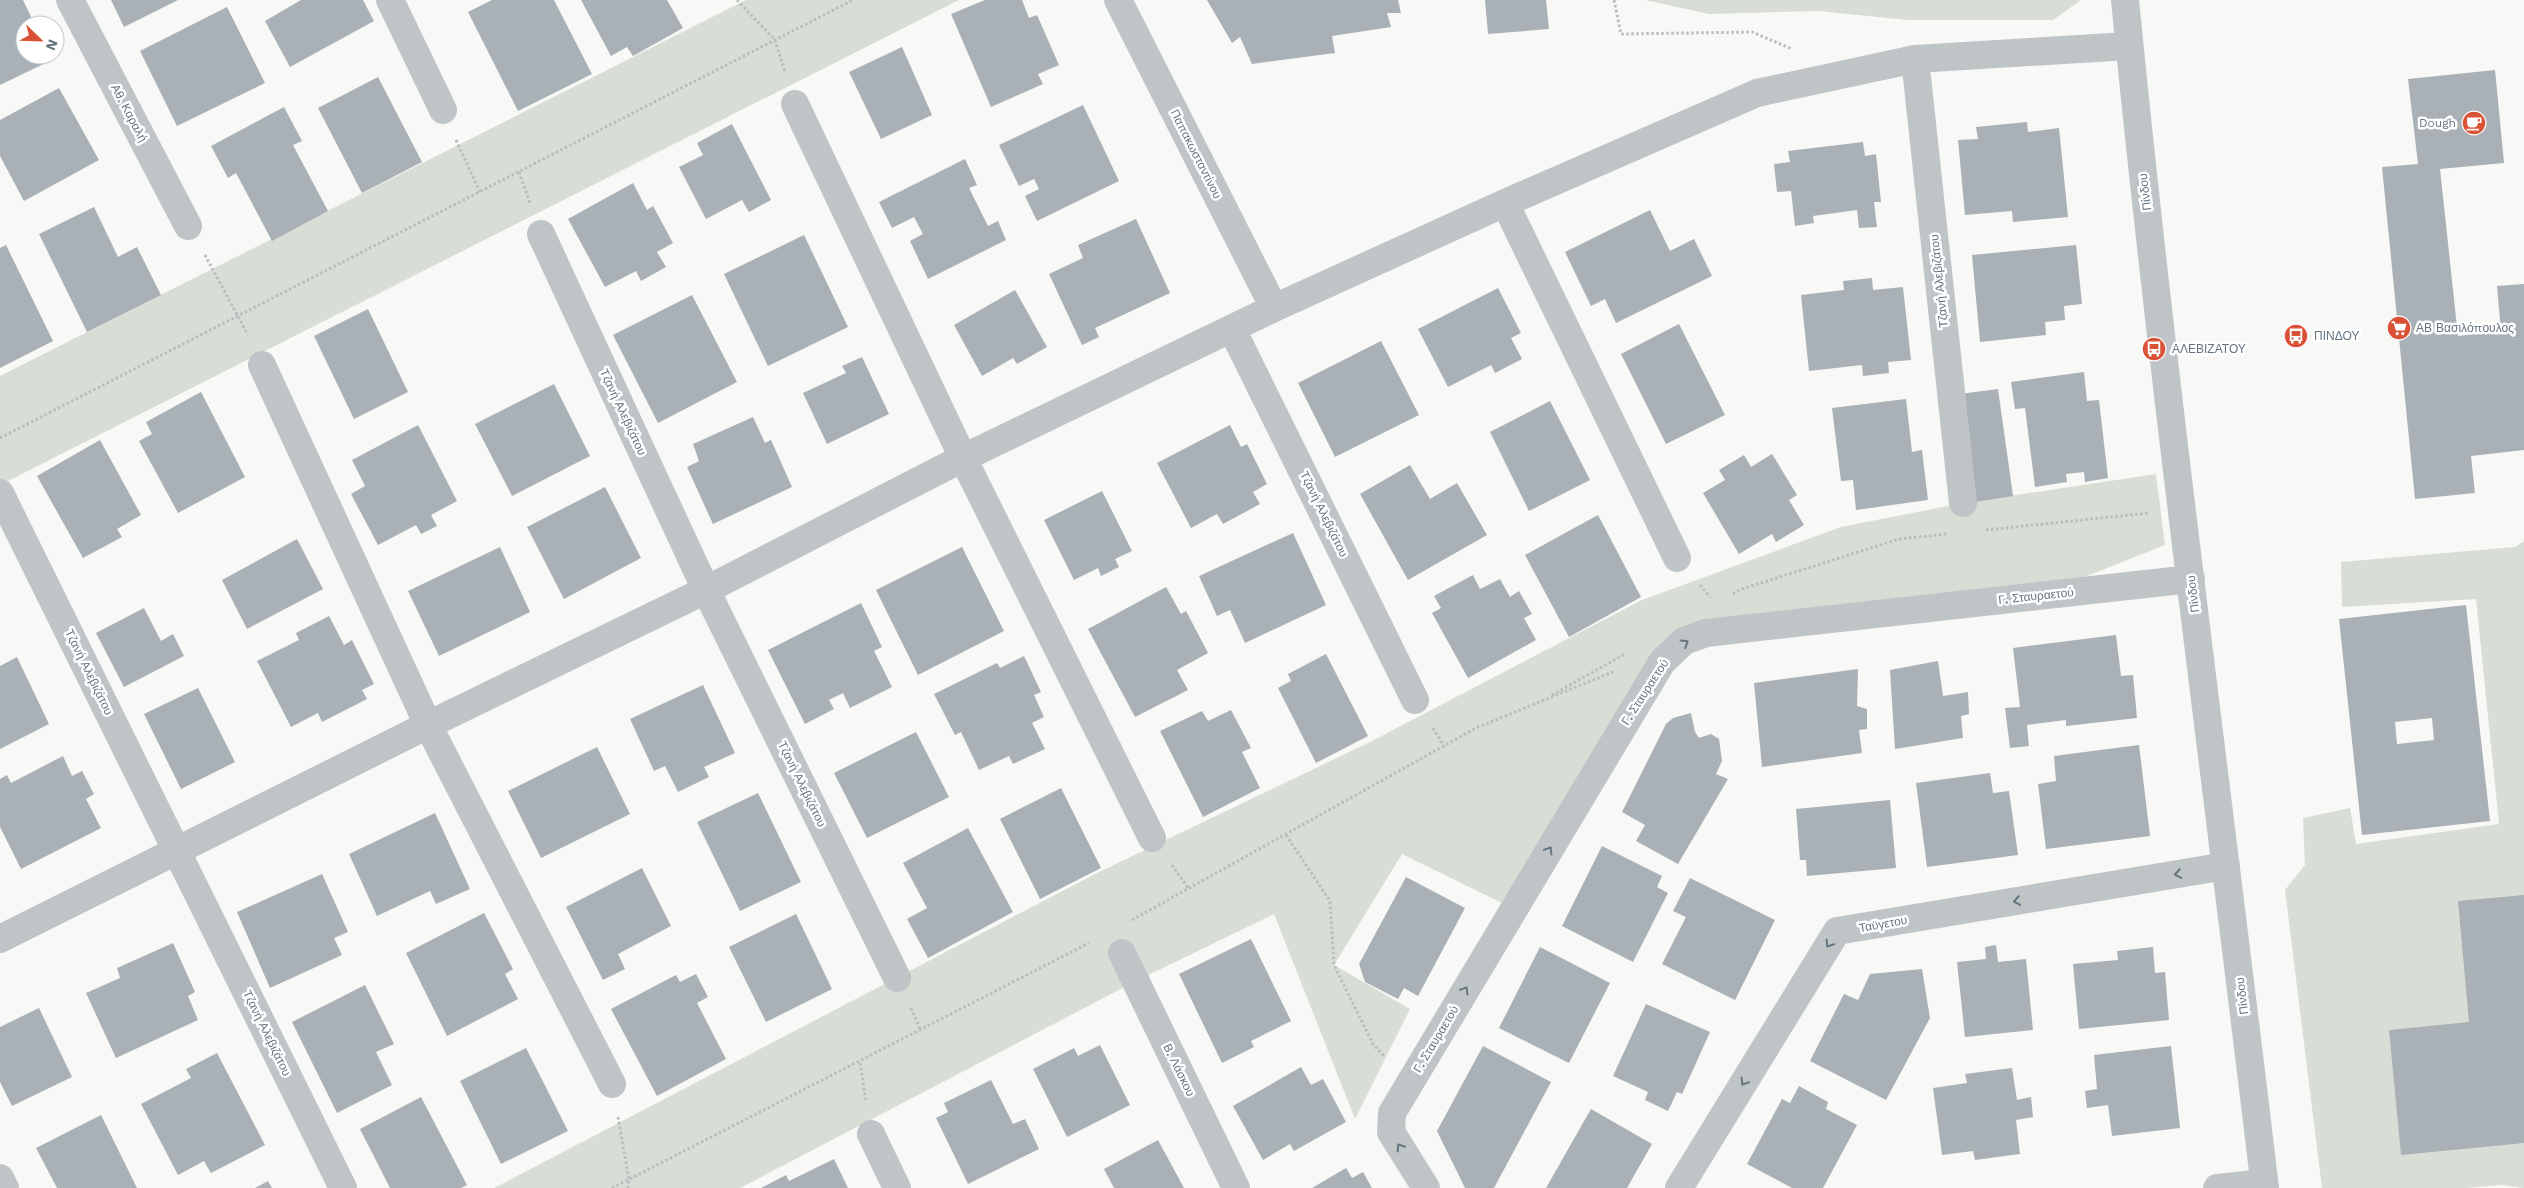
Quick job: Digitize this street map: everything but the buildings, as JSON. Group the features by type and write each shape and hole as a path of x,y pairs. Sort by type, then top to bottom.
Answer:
{"street":[{"name":"Αθ. Καραλή","path":"70,0 188,226"},
{"path":"390,0 443,110"},
{"name":"Παπακωσταντίνου","path":"1118,0 1274,308"},
{"name":"Πίνδου","path":"2125,0 2182,510 2265,1186"},
{"path":"0,939 178,852 428,725 706,590 963,458 1274,308 1505,203 1757,93 1915,59 2129,46"},
{"name":"Τζανή Αλεβιζάτου","path":"1915,59 1964,503"},
{"path":"795,104 963,458 1152,838"},
{"path":"1505,203 1677,558"},
{"name":"Τζανή Αλεβιζάτου","path":"541,234 706,590 897,978"},
{"name":"Τζανή Αλεβιζάτου","path":"1232,329 1416,700"},
{"path":"262,365 428,725 612,1084"},
{"name":"Τζανή Αλεβιζάτου","path":"0,493 343,1188"},
{"name":"Γ. Σταυραετού","path":"1426,1188 1391,1132 1392,1113 1662,662 1684,641 1706,633 2191,579"},
{"name":"Ταϋγετου","path":"1679,1188 1837,931 2226,866"},
{"name":"Β. Λάσκου","path":"1122,953 1236,1188"},
{"path":"871,1134 897,1188"},
{"path":"0,1178 5,1188"},
{"path":"2217,1188 2265,1186"}],"path":[{"path":"737,0 776,40"},
{"path":"0,438 853,0"},
{"path":"1614,0 1621,34 1752,32 1797,51"},
{"path":"443,110 480,192"},
{"path":"188,226 239,315 262,365"},
{"path":"1985,530 2182,510"},
{"path":"1724,598 1742,589 1899,539 1956,533"},
{"path":"1538,702 1631,650"},
{"path":"1124,924 1476,728 1620,668"},
{"path":"1286,835 1330,901 1334,965 1373,1044 1410,1082"},
{"path":"612,1188 1093,942"},
{"path":"612,1084 629,1180 628,1188"}],"shaded area":[{"path":"746,0 959,0 0,485 0,376"},
{"path":"1645,0 2081,0 2053,20 1907,20 1819,11 1709,14"},
{"path":"2156,474 2165,545 2037,596 1706,633 1662,662 1514,909 1402,854 1334,965 1410,1009 1355,1119 1274,914 1136,981 740,1188 494,1188 1097,873 1372,741 1642,600 1841,527 1963,503"},
{"path":"2524,541 2524,1188 2501,1185 2466,1188 2322,1188 2285,890 2305,865 2303,818 2350,808 2356,844 2499,824 2476,599 2342,607 2341,562 2515,547"}],"place":[{"name":"Dough","path":"2474,123"},
{"name":"ΑΒ Βασιλόπουλος","path":"2399,328"},
{"name":"ΠΙΝΔΟΥ","path":"2296,336"},
{"name":"ΑΛΕΒΙΖΑΤΟΥ","path":"2154,349"}]}
